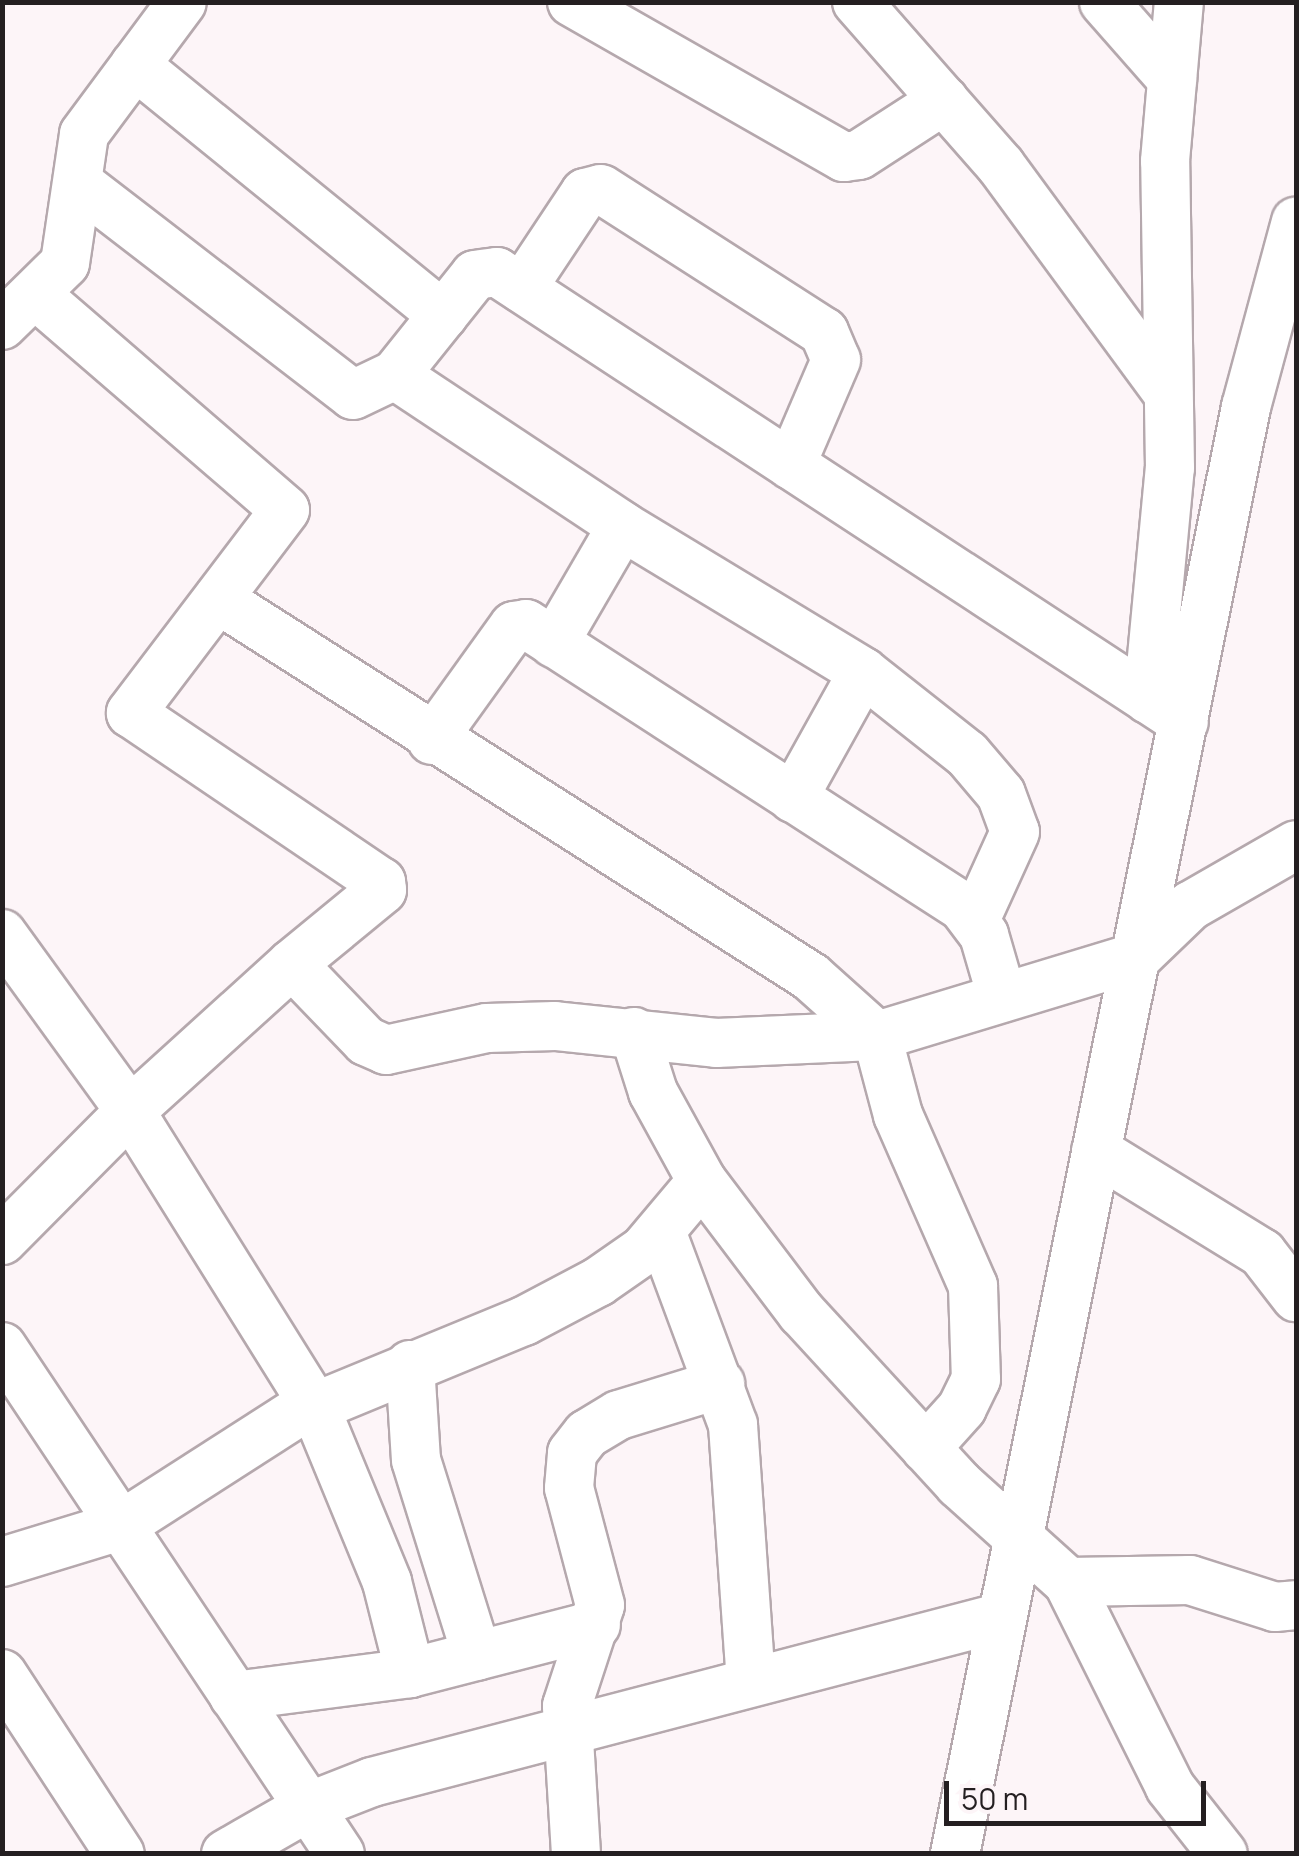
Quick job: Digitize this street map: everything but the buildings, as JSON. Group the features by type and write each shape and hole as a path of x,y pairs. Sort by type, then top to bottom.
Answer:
{"street":[{"path":"2,1240 130,1110 292,964 382,890 381,882 132,714 285,510 19,309 72,250 84,134 182,2"},
{"path":"572,2 844,157 858,156 944,100"},
{"path":"857,2 944,100 1168,393"},
{"path":"1104,2 1172,78"},
{"path":"956,1854 999,1618 1022,1535 1138,957 1166,710 1165,160 1179,2"},
{"path":"135,64 443,315"},
{"path":"78,183 343,390 362,396 395,375 482,270 522,288 1166,710"},
{"path":"522,288 585,193 601,189 824,332 836,360 791,465"},
{"path":"1166,710 1296,222"},
{"path":"395,375 622,526 863,672 967,754 1014,814 1015,832 976,918"},
{"path":"554,643 622,526"},
{"path":"218,599 432,740 811,977 877,1036 898,1114 973,1286 976,1379 962,1408 926,1448"},
{"path":"432,740 514,626 526,624 976,918 1002,997"},
{"path":"794,798 863,672"},
{"path":"292,964 378,1049 487,1028 634,1032 716,1043 877,1036 1138,957 1190,906 1296,845"},
{"path":"2,934 130,1110 312,1405 387,1582 410,1673"},
{"path":"634,1032 653,1092 702,1181 802,1314 926,1448 1068,1582 1170,1787 1223,1854"},
{"path":"1096,1152 1262,1253 1296,1297"},
{"path":"2,1562 120,1526 312,1405 524,1320 598,1282 661,1231 702,1181"},
{"path":"661,1231 720,1384 739,1466 751,1681"},
{"path":"2,1347 340,1854"},
{"path":"410,1366 416,1460 477,1656"},
{"path":"576,1854 567,1706 600,1605 569,1488 572,1454 588,1434 619,1415 720,1384"},
{"path":"1068,1582 1190,1580 1275,1607 1296,1605"},
{"path":"226,1854 308,1806 566,1731 999,1618"},
{"path":"234,1696 410,1673 596,1625"},
{"path":"4,1678 120,1854"}]}
